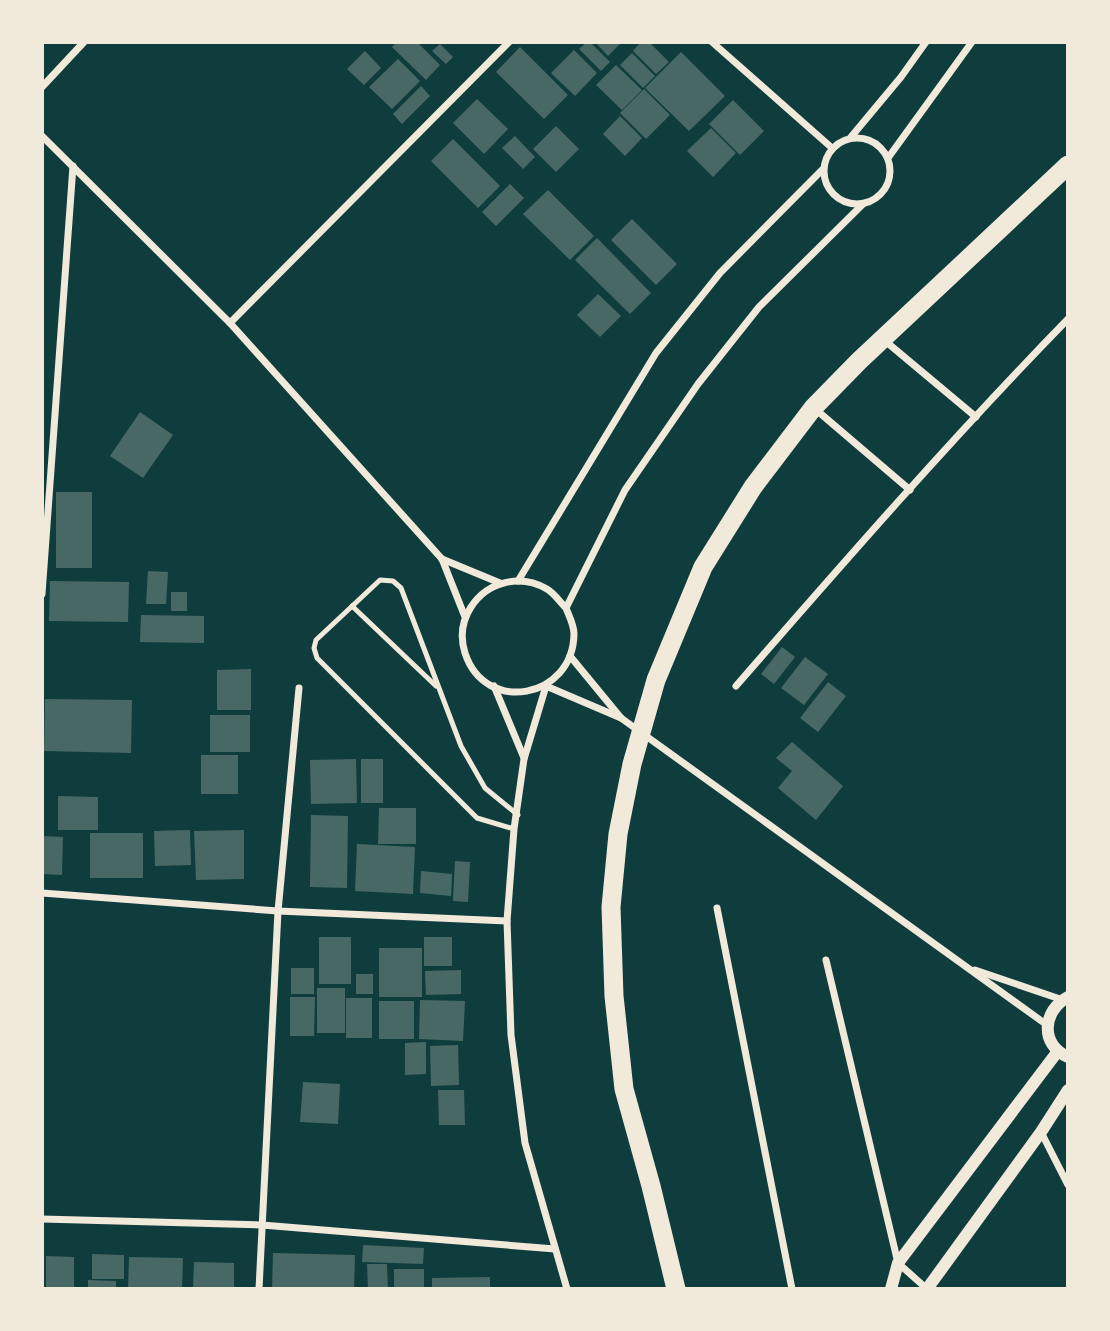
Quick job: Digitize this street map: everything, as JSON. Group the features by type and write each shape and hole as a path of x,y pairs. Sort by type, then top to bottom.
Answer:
{"highway":[{"path":"676,1289 624,1089 614,996 611,907 618,834 632,764 656,680 703,567 753,487 813,408 859,361 1068,165"}],"street":[{"path":"42,87 84,42"},
{"path":"230,323 509,42"},
{"path":"712,42 832,148"},
{"path":"863,204 848,203 834,196 826,184 823,169 827,155 837,144 851,137 926,42"},
{"path":"888,158 972,42"},
{"path":"42,136 230,323 442,559 465,617"},
{"path":"566,608 625,490 698,384 759,307 863,204 876,198 886,187 891,172 888,158 879,145 866,138 851,137"},
{"path":"42,594 73,166"},
{"path":"518,582 656,354 720,273 823,169"},
{"path":"736,686 909,490 1068,319"},
{"path":"883,339 976,417"},
{"path":"813,408 909,490"},
{"path":"442,559 500,583 525,581 548,590 566,608 574,632 570,656 556,677 546,686 535,690 510,692 486,684 469,665 461,642 465,617 478,596 500,583"},
{"path":"570,656 621,718"},
{"path":"494,686 524,759"},
{"path":"546,686 621,718 1047,1025"},
{"path":"546,686 524,759 514,829 507,921 511,1035 525,1143 566,1289"},
{"path":"259,1289 278,911 299,688"},
{"path":"42,893 278,911 507,921"},
{"path":"717,908 792,1289"},
{"path":"827,960 898,1263 927,1289 1041,1132 1068,1090"},
{"path":"968,967 1066,999"},
{"path":"891,1289 898,1263 1063,1054 1053,1047 1047,1025 1054,1008 1066,999"},
{"path":"1041,1132 1068,1185"},
{"path":"42,1219 262,1225 555,1249"}],"lane":[{"path":"514,829 477,818 317,658 314,648 316,640 380,580 393,582 401,588 461,746 485,788 518,815"},
{"path":"352,606 439,689"}],"building":[{"path":"397,42 417,42 440,65 426,80 392,47"},
{"path":"587,42 610,62 601,71 579,49"},
{"path":"595,42 622,42 608,56"},
{"path":"641,42 649,42 669,62 656,74 633,51"},
{"path":"440,44 453,57 446,64 432,51"},
{"path":"520,47 568,95 544,119 496,72"},
{"path":"574,50 597,73 575,96 551,73"},
{"path":"365,51 381,68 364,85 347,69"},
{"path":"681,52 725,96 689,131 645,88"},
{"path":"632,53 655,76 643,88 620,65"},
{"path":"398,59 420,81 392,109 369,87"},
{"path":"616,65 642,90 622,110 596,85"},
{"path":"421,86 430,96 402,124 393,114"},
{"path":"644,89 670,115 646,139 620,113"},
{"path":"477,99 508,129 484,154 453,123"},
{"path":"733,100 764,131 740,155 709,124"},
{"path":"620,116 642,138 625,156 603,134"},
{"path":"556,126 579,149 556,172 533,149"},
{"path":"711,128 736,153 713,177 687,151"},
{"path":"515,136 535,157 523,169 502,148"},
{"path":"453,139 500,186 478,208 431,161"},
{"path":"510,184 524,198 496,226 482,212"},
{"path":"548,190 594,236 570,260 523,214"},
{"path":"632,219 677,264 656,285 611,240"},
{"path":"597,238 651,293 630,314 575,260"},
{"path":"598,294 621,316 600,337 577,315"},
{"path":"140,412 173,435 143,478 110,456"},
{"path":"56,492 92,492 92,568 56,568"},
{"path":"148,571 168,572 166,604 146,604"},
{"path":"50,581 129,582 128,622 49,621"},
{"path":"171,592 187,592 187,611 171,611"},
{"path":"141,615 204,616 204,643 140,642"},
{"path":"782,647 795,657 774,684 761,674"},
{"path":"805,657 828,674 804,705 781,688"},
{"path":"251,669 251,710 217,710 217,670"},
{"path":"828,682 846,696 818,732 800,718"},
{"path":"45,699 132,700 131,753 44,751"},
{"path":"210,715 250,715 250,752 210,752"},
{"path":"792,742 843,786 816,820 778,788 792,771 776,758"},
{"path":"201,755 238,755 238,794 201,794"},
{"path":"356,759 357,803 311,804 310,760"},
{"path":"361,759 383,759 383,803 361,803"},
{"path":"58,796 98,797 98,830 58,830"},
{"path":"379,808 416,808 416,844 378,844"},
{"path":"311,815 348,816 347,888 310,887"},
{"path":"190,830 191,865 155,866 154,831"},
{"path":"244,830 244,879 196,880 194,831"},
{"path":"90,833 143,833 143,878 90,878"},
{"path":"42,836 63,837 62,875 42,874"},
{"path":"357,844 415,847 413,894 355,891"},
{"path":"455,861 470,862 468,902 453,901"},
{"path":"421,871 452,874 451,896 420,893"},
{"path":"319,937 351,937 351,984 319,984"},
{"path":"424,937 452,937 452,966 424,966"},
{"path":"379,948 422,948 422,997 379,997"},
{"path":"291,968 314,968 314,994 291,994"},
{"path":"461,970 461,994 426,995 425,971"},
{"path":"356,974 373,974 373,994 356,994"},
{"path":"317,988 345,988 345,1033 317,1033"},
{"path":"290,997 315,997 314,1036 290,1036"},
{"path":"346,998 372,998 372,1038 346,1038"},
{"path":"420,1000 465,1001 463,1041 419,1039"},
{"path":"379,1001 414,1001 414,1039 379,1039"},
{"path":"426,1042 426,1074 405,1075 405,1043"},
{"path":"458,1045 459,1085 431,1086 430,1046"},
{"path":"303,1082 340,1084 338,1124 300,1122"},
{"path":"438,1090 464,1090 465,1125 439,1125"},
{"path":"363,1245 424,1248 423,1264 362,1262"},
{"path":"273,1253 355,1255 354,1289 272,1289"},
{"path":"92,1254 124,1255 124,1279 92,1279"},
{"path":"46,1256 74,1257 74,1289 46,1289"},
{"path":"129,1257 183,1258 182,1289 128,1289"},
{"path":"194,1262 234,1263 234,1287 193,1287"},
{"path":"367,1264 387,1264 388,1289 368,1289"},
{"path":"394,1269 424,1269 424,1289 394,1289"},
{"path":"490,1277 490,1289 432,1289 432,1278"},
{"path":"88,1280 116,1281 116,1289 88,1289"}]}
